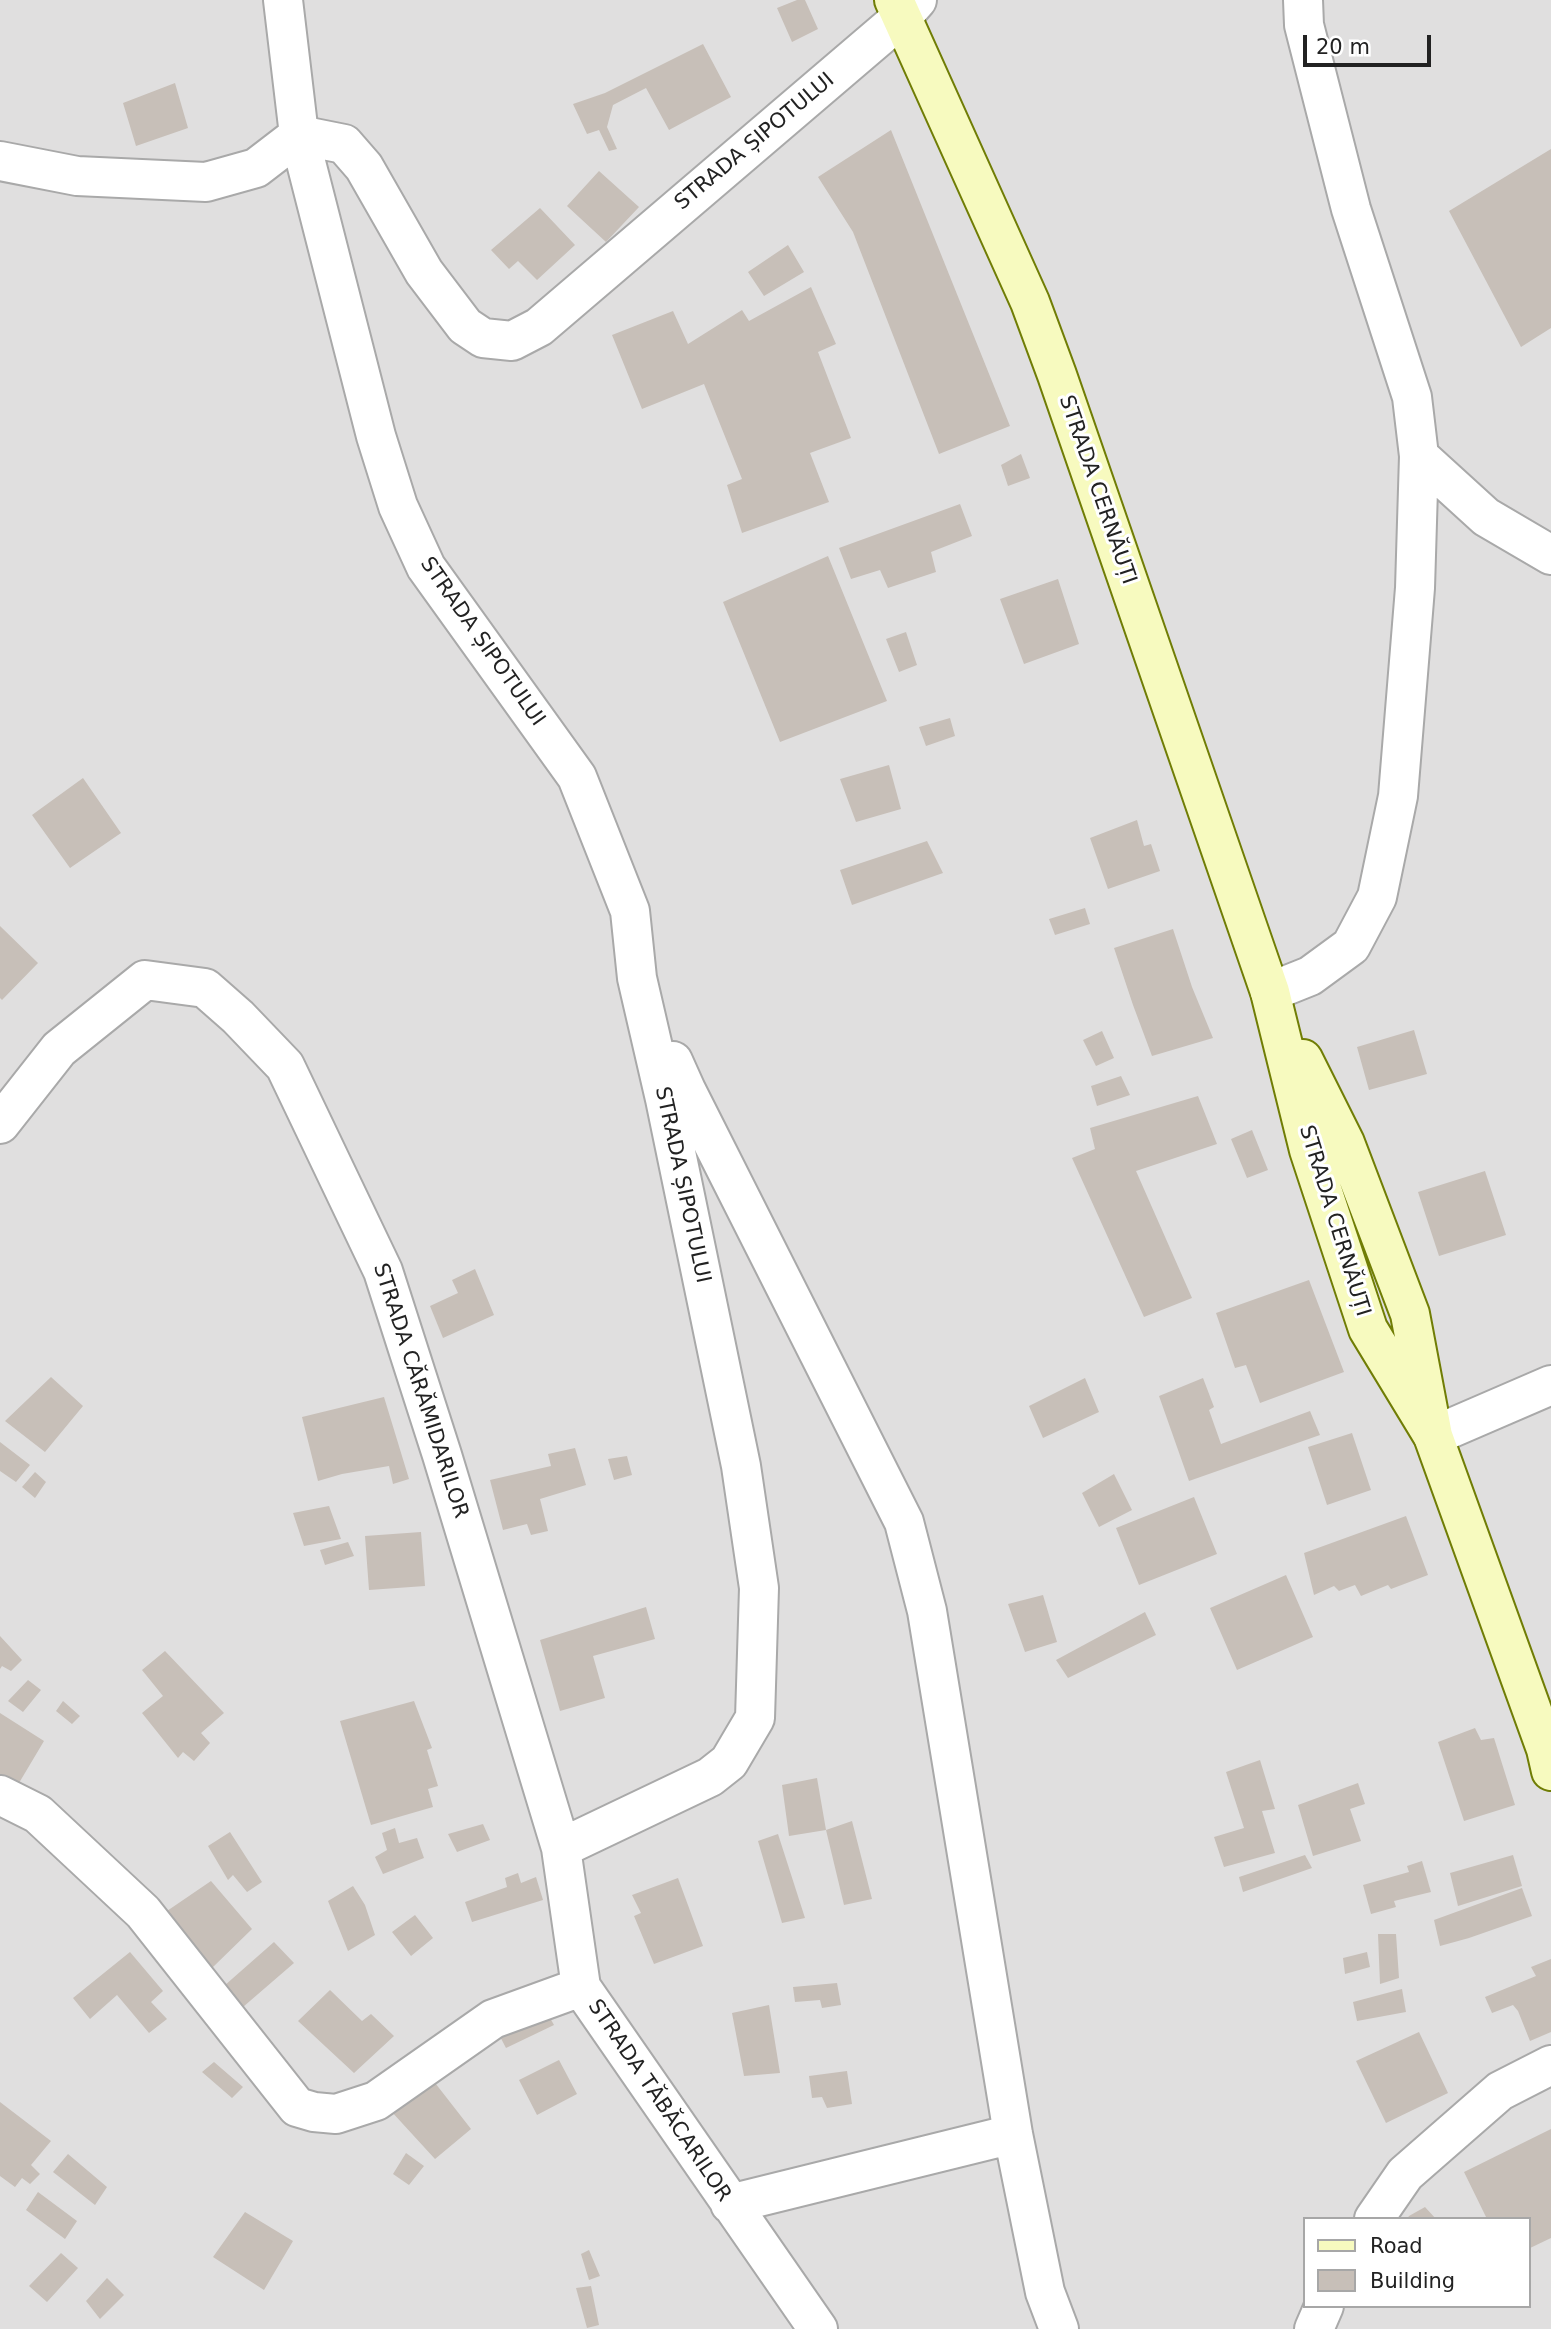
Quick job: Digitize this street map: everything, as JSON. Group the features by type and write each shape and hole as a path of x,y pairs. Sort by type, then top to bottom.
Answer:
{"street":[{"path":"0,161 77,177 206,181 256,168 299,135 283,0"},
{"path":"1270,992 1310,976 1351,946 1377,897 1398,796 1415,588 1419,456 1412,397 1351,209 1304,25 1303,0"},
{"name":"STRADA ȘIPOTULUI","path":"561,1848 710,1777 729,1762 755,1718 759,1588 741,1466 665,1099 637,978 630,911 577,778 426,567 398,506 376,436 299,135 344,144 364,167 424,272 465,326 484,338 512,341 539,327 904,6"},
{"name":"STRADA CERNĂUȚI","path":"904,6 1035,314 1270,992 1310,1150 1368,1329 1433,1436 1549,1759"},
{"path":"1419,456 1486,517 1551,555"},
{"path":"637,978 686,1090 904,1522 927,1611 1013,2134 1045,2292 1059,2329"},
{"name":"STRADA CĂRĂMIDARILOR","path":"0,1124 59,1049 145,980 205,988 238,1017 285,1066 383,1271 442,1455 561,1848"},
{"path":"1433,1436 1551,1385"},
{"path":"0,1795 38,1814 143,1912 297,2107 336,2114 376,2101 493,2019 582,1987"},
{"name":"STRADA TĂBĂCARILOR","path":"561,1848 582,1987 818,2329"},
{"path":"1375,2217 1405,2174 1500,2091 1551,2065"},
{"path":"730,2204 1013,2134"},
{"path":"1314,2329 1323,2308"}],"shaded area":[{"path":"0,0 1551,0 1551,2329 0,2329"}],"building":[{"path":"797,0 805,0 818,29 792,42 777,8"},
{"path":"703,44 731,97 669,130 646,88 613,105 607,127 617,149 609,151 599,130 587,134 573,104 605,93"},
{"path":"175,83 188,128 136,146 123,103"},
{"path":"891,130 1010,426 939,454 853,232 818,177"},
{"path":"1551,149 1551,328 1521,347 1449,211"},
{"path":"599,171 639,207 606,242 567,206"},
{"path":"540,208 575,245 537,280 518,261 509,269 491,250"},
{"path":"788,245 804,272 764,296 748,272"},
{"path":"811,287 836,344 818,352 851,438 810,453 829,502 742,533 727,485 742,479 704,384 642,409 612,335 673,311 688,344 742,310 749,321"},
{"path":"1021,454 1030,478 1008,486 1001,465"},
{"path":"960,504 972,536 931,552 936,572 888,588 880,570 851,579 839,548"},
{"path":"828,556 887,701 780,742 723,602"},
{"path":"1058,579 1079,644 1024,664 1000,599"},
{"path":"906,632 917,665 899,672 886,639"},
{"path":"950,718 955,736 926,746 919,727"},
{"path":"889,765 901,809 856,822 840,779"},
{"path":"83,778 121,833 70,868 32,815"},
{"path":"1137,820 1144,846 1151,844 1160,871 1108,889 1090,838"},
{"path":"927,841 943,873 852,905 840,870"},
{"path":"1085,908 1090,924 1055,935 1049,919"},
{"path":"0,926 38,963 2,1000 0,998"},
{"path":"1173,929 1192,987 1213,1038 1152,1056 1114,948"},
{"path":"1414,1030 1427,1074 1369,1090 1357,1047"},
{"path":"1102,1031 1114,1058 1096,1066 1083,1040"},
{"path":"1121,1076 1130,1095 1097,1106 1091,1086"},
{"path":"1198,1096 1217,1144 1136,1171 1192,1298 1144,1317 1072,1158 1095,1149 1090,1128"},
{"path":"1252,1130 1268,1170 1247,1178 1231,1139"},
{"path":"1485,1171 1506,1235 1439,1256 1418,1192"},
{"path":"475,1269 494,1315 443,1338 430,1306 458,1293 452,1280"},
{"path":"1309,1280 1344,1372 1260,1403 1246,1365 1235,1368 1216,1313"},
{"path":"51,1377 83,1406 45,1452 5,1421"},
{"path":"1085,1378 1099,1412 1043,1438 1029,1406"},
{"path":"1203,1378 1214,1407 1209,1410 1221,1444 1310,1411 1320,1435 1189,1481 1159,1396"},
{"path":"384,1397 409,1479 393,1484 389,1466 318,1481 302,1417"},
{"path":"1352,1433 1371,1490 1327,1505 1308,1447"},
{"path":"0,1442 30,1465 16,1482 0,1471"},
{"path":"575,1448 586,1485 540,1499 548,1531 531,1535 527,1524 503,1530 490,1480 551,1466 548,1454"},
{"path":"627,1456 632,1475 614,1480 608,1459"},
{"path":"35,1472 46,1482 35,1498 22,1487"},
{"path":"1114,1474 1132,1510 1099,1527 1082,1493"},
{"path":"1194,1497 1217,1554 1139,1585 1116,1528"},
{"path":"329,1506 341,1539 304,1546 293,1513"},
{"path":"1406,1516 1428,1575 1391,1589 1388,1585 1361,1596 1355,1585 1339,1591 1334,1586 1314,1595 1304,1553"},
{"path":"421,1532 425,1586 369,1590 365,1536"},
{"path":"348,1542 354,1556 325,1565 320,1550"},
{"path":"1286,1575 1313,1637 1237,1670 1210,1608"},
{"path":"1043,1595 1057,1642 1025,1652 1008,1604"},
{"path":"646,1607 655,1639 593,1656 605,1698 560,1711 540,1640"},
{"path":"1145,1612 1156,1635 1068,1678 1056,1660"},
{"path":"0,1636 22,1660 11,1671 2,1666 0,1669"},
{"path":"165,1651 224,1713 201,1733 210,1743 194,1761 183,1752 178,1758 142,1713 163,1696 142,1670"},
{"path":"28,1680 41,1690 23,1712 8,1701"},
{"path":"63,1701 80,1716 72,1724 56,1711"},
{"path":"414,1701 432,1748 427,1750 438,1786 428,1789 433,1807 371,1825 340,1721"},
{"path":"0,1713 44,1741 16,1788 0,1779"},
{"path":"1475,1728 1481,1740 1494,1738 1515,1805 1464,1821 1438,1742"},
{"path":"1260,1760 1275,1809 1262,1811 1275,1853 1224,1867 1214,1837 1244,1828 1226,1772"},
{"path":"817,1778 826,1830 789,1836 782,1785"},
{"path":"1358,1783 1365,1804 1350,1809 1361,1841 1313,1856 1298,1805"},
{"path":"852,1821 872,1899 844,1905 826,1830"},
{"path":"483,1824 490,1840 457,1852 448,1834"},
{"path":"395,1828 399,1843 417,1838 424,1858 383,1874 375,1857 387,1850 382,1833"},
{"path":"230,1832 262,1882 247,1892 233,1875 228,1880 208,1846"},
{"path":"778,1834 805,1918 782,1923 758,1841"},
{"path":"1305,1855 1312,1868 1243,1892 1239,1877"},
{"path":"1513,1855 1522,1886 1458,1906 1450,1873"},
{"path":"1422,1861 1431,1892 1394,1901 1396,1907 1371,1914 1363,1885 1409,1872 1407,1866"},
{"path":"518,1873 521,1883 536,1877 543,1900 472,1922 465,1902 507,1887 505,1878"},
{"path":"678,1878 703,1946 654,1964 634,1916 641,1913 632,1895"},
{"path":"211,1881 252,1929 212,1968 167,1911"},
{"path":"353,1886 365,1905 375,1935 348,1951 328,1901"},
{"path":"1522,1888 1532,1916 1440,1946 1434,1920"},
{"path":"415,1915 433,1938 411,1956 392,1932"},
{"path":"1378,1934 1396,1934 1399,1978 1380,1984"},
{"path":"274,1942 294,1963 243,2007 224,1986"},
{"path":"130,1952 163,1991 151,2002 167,2019 149,2033 117,1995 90,2019 73,1998"},
{"path":"1367,1952 1370,1967 1345,1974 1343,1958"},
{"path":"1551,1959 1551,2032 1530,2041 1513,2005 1492,2013 1485,1997 1536,1976 1531,1967"},
{"path":"837,1983 841,2005 822,2008 820,2000 795,2002 793,1987"},
{"path":"1402,1989 1406,2012 1357,2021 1353,2002"},
{"path":"330,1990 362,2021 371,2014 394,2036 354,2073 298,2021"},
{"path":"769,2005 780,2073 744,2076 732,2013"},
{"path":"545,2009 554,2025 506,2048 494,2025"},
{"path":"1419,2032 1448,2093 1386,2123 1356,2061"},
{"path":"559,2060 577,2094 537,2115 519,2080"},
{"path":"214,2062 243,2087 232,2098 202,2072"},
{"path":"847,2071 852,2104 827,2108 822,2097 812,2098 809,2076"},
{"path":"432,2079 471,2129 435,2159 391,2111"},
{"path":"0,2102 51,2141 31,2165 40,2174 30,2184 22,2178 15,2187 0,2176"},
{"path":"1551,2129 1551,2238 1530,2248 1530,2217 1486,2217 1464,2172"},
{"path":"406,2153 424,2166 409,2185 393,2174"},
{"path":"68,2154 107,2187 95,2205 53,2172"},
{"path":"38,2192 77,2221 65,2239 26,2210"},
{"path":"1425,2207 1434,2217 1408,2217"},
{"path":"245,2212 293,2241 264,2290 213,2257"},
{"path":"589,2250 600,2276 589,2280 581,2254"},
{"path":"61,2253 78,2268 47,2302 29,2286"},
{"path":"107,2278 124,2295 100,2319 86,2301"},
{"path":"591,2286 599,2325 587,2328 576,2288"}]}
